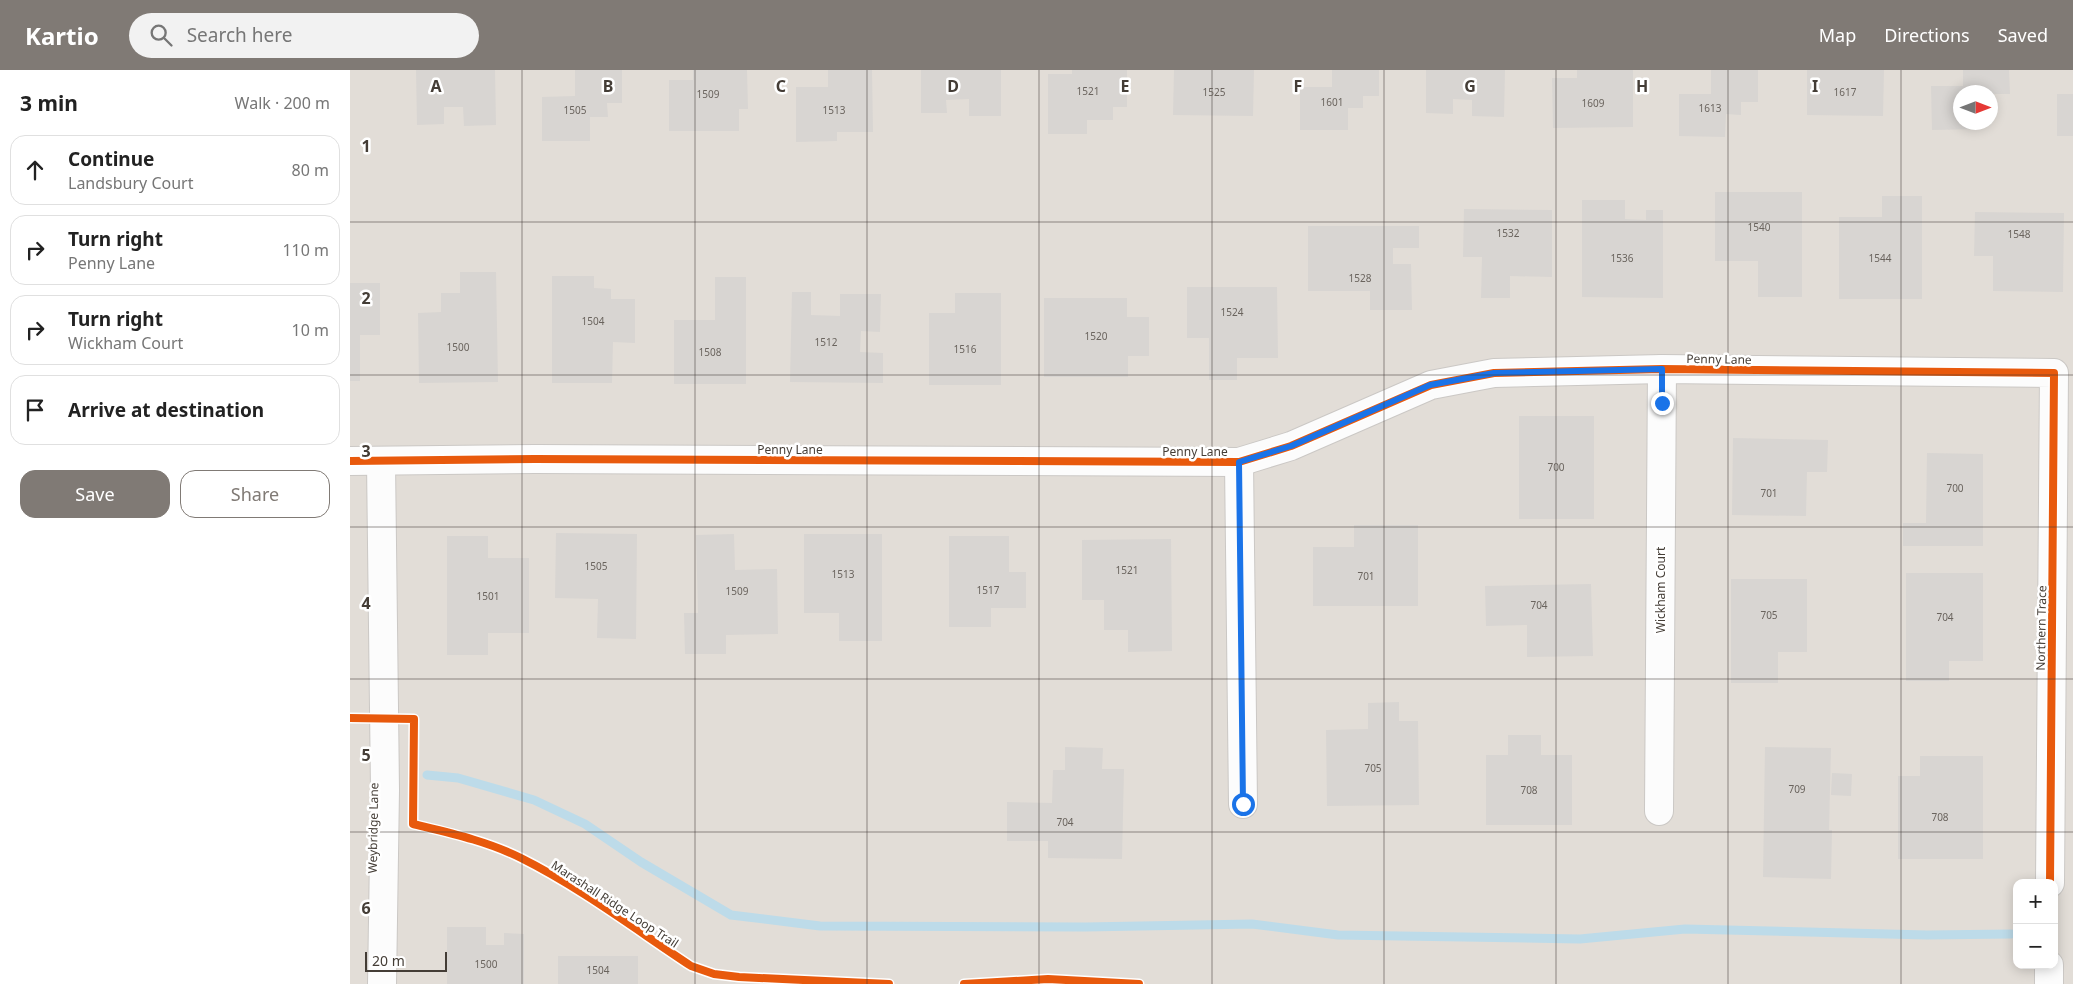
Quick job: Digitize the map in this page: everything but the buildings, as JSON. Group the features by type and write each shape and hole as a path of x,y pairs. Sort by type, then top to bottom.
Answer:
{"street":[{"name":"Penny Lane","path":"350,461 545,459 1239,462 1291,446 1430,385 1494,373 1662,369 2054,373"},
{"name":"Wickham Court","path":"1659,811 1662,369"},
{"name":"Northern Trace","path":"2050,879 2054,373"},
{"name":"Weybridge Lane","path":"381,462 385,790 382,984"},
{"path":"1239,462 1243,804"},
{"path":"2049,969 2049,984"}],"shaded area":[{"path":"350,70 2073,70 2073,984 350,984"}],"waterway":[{"path":"427,775 458,778 534,800 585,824 641,862 731,915 820,926 1085,927 1252,924 1338,935 1580,939 1685,929 1927,935 2011,934"}],"cycle path":[{"path":"350,461 535,459 1239,462 1291,446 1431,385 1494,373 1662,369 2054,373 2050,879"},
{"name":"Marashall Ridge Loop Trail","path":"350,718 414,719 413,824 482,842 521,858 565,882 691,966 714,974 739,977 889,984"},
{"path":"964,984 1048,979 1139,984"}],"route":[{"path":"1243,804 1239,462 1291,446 1430,385 1494,373 1662,369 1662,403"}]}
